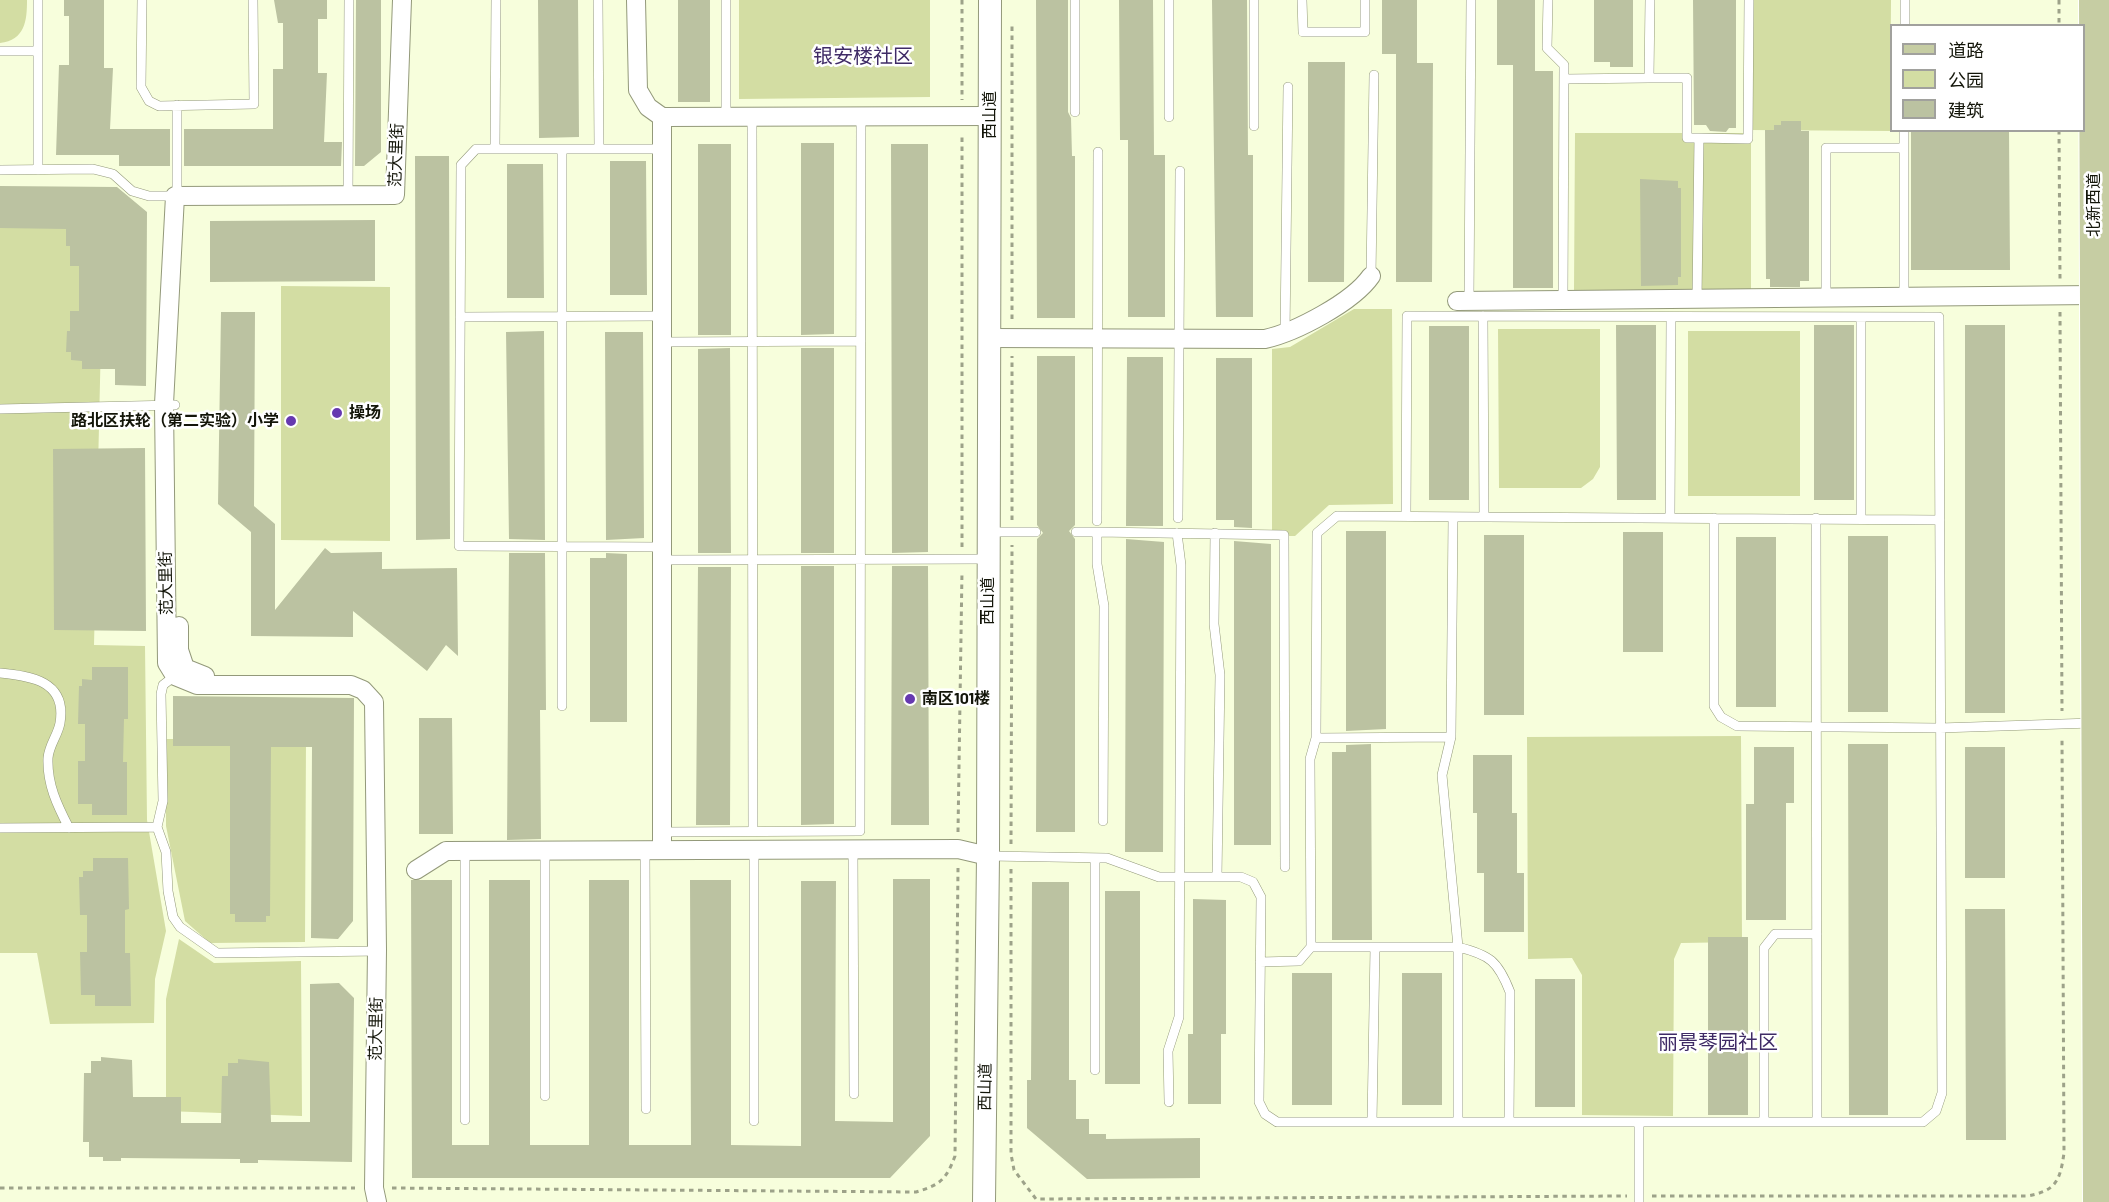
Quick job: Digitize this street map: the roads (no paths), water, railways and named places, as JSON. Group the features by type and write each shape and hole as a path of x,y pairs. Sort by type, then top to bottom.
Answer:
{"main road":[{"name":"北新西道","path":"2094,0 2098,1202"}],"street":[{"name":"范大里街","path":"179,200 395,195 402,0"},
{"name":"范大里街","path":"179,200 402,202 408,0"},
{"path":"636,0 638,90 648,107 662,117 990,116"},
{"name":"西山道","path":"984,1202 988,856 990,0"},
{"path":"657,843 662,553 662,117"},
{"name":"范大里街","path":"179,200 169,405 180,672 201,676 359,677 373,683 383,696 379,1195"},
{"path":"989,338 1265,339 1285,334 1362,290 1371,276"},
{"path":"1463,301 2095,295"},
{"path":"416,870 446,851 754,840 853,848 958,849 988,856"}],"lane":[{"path":"38,0 38,170"},
{"path":"142,0 141,87 148,101 159,106 254,104 253,0"},
{"path":"348,203 349,0"},
{"path":"495,149 496,0"},
{"path":"598,0 599,149"},
{"path":"726,0 726,117"},
{"path":"1075,0 1075,112"},
{"path":"1169,0 1169,117"},
{"path":"1254,0 1254,126"},
{"path":"1302,0 1303,32 1365,32 1365,0"},
{"path":"1463,301 1471,0"},
{"path":"1548,0 1547,48 1564,65 1563,300"},
{"path":"1649,78 1650,0"},
{"path":"1564,79 1687,78 1687,138 1749,139 1749,0"},
{"path":"1905,0 1905,24"},
{"path":"0,51 38,51"},
{"path":"1371,276 1374,75"},
{"path":"1285,334 1288,87"},
{"path":"0,170 93,169 113,174 132,191 179,200 177,105"},
{"path":"752,117 754,1121"},
{"path":"754,840 860,831 861,117"},
{"path":"1904,132 1904,297"},
{"path":"1697,299 1699,138"},
{"path":"1826,297 1826,148 1904,148"},
{"path":"662,149 476,149 461,165 459,546 562,547 752,560 988,559"},
{"path":"562,149 562,706"},
{"path":"1096,521 1098,152"},
{"path":"1178,518 1180,171"},
{"path":"460,317 662,316"},
{"path":"988,856 1107,858 1159,877 1241,877 1253,882 1261,897 1259,1102 1266,1114 1277,1122 1923,1122 1936,1111 1942,1093 1939,317 1407,316 1406,516"},
{"path":"1483,316 1484,517"},
{"path":"1670,518 1671,317"},
{"path":"1861,317 1861,518"},
{"path":"662,342 861,341"},
{"path":"0,410 169,405"},
{"path":"1260,962 1299,962 1311,947 1310,759 1316,738 1317,532 1337,516 1940,520"},
{"path":"1453,517 1451,737 1442,775 1458,947 1458,1122"},
{"path":"1714,518 1714,706 1721,717 1737,726 1940,728 2097,723"},
{"path":"1816,518 1817,1121"},
{"path":"988,532 1036,532"},
{"path":"1076,532 1284,535 1285,867"},
{"path":"1097,532 1097,564 1104,606 1103,821"},
{"path":"1169,1102 1168,1050 1179,1017 1181,565 1177,533"},
{"path":"1215,533 1214,624 1220,675 1217,877"},
{"path":"180,672 163,685 161,694 163,801 157,827 166,852 168,891 173,916 180,927 217,953 381,951"},
{"path":"0,673 30,676 44,681 55,693 61,710 60,726 53,738 48,756 49,776 54,799 69,828"},
{"path":"1316,738 1451,737"},
{"path":"0,828 157,827"},
{"path":"646,1109 657,843"},
{"path":"853,848 854,1094"},
{"path":"545,849 546,1096"},
{"path":"465,850 465,1120"},
{"path":"1095,858 1095,1070"},
{"path":"1764,1121 1764,948 1775,934 1817,934"},
{"path":"1311,947 1458,947 1486,954 1503,972 1510,992 1509,1122"},
{"path":"1372,1122 1375,947"},
{"path":"1639,1122 1639,1199"}],"place":[{"name":"操场","path":"337,413"},
{"name":"路北区扶轮（第二实验）小学","path":"291,421"},
{"name":"南区101楼","path":"910,699"}],"district":[{"name":"银安楼社区","path":"863,56"},
{"name":"丽景琴园社区","path":"1718,1042"}]}
